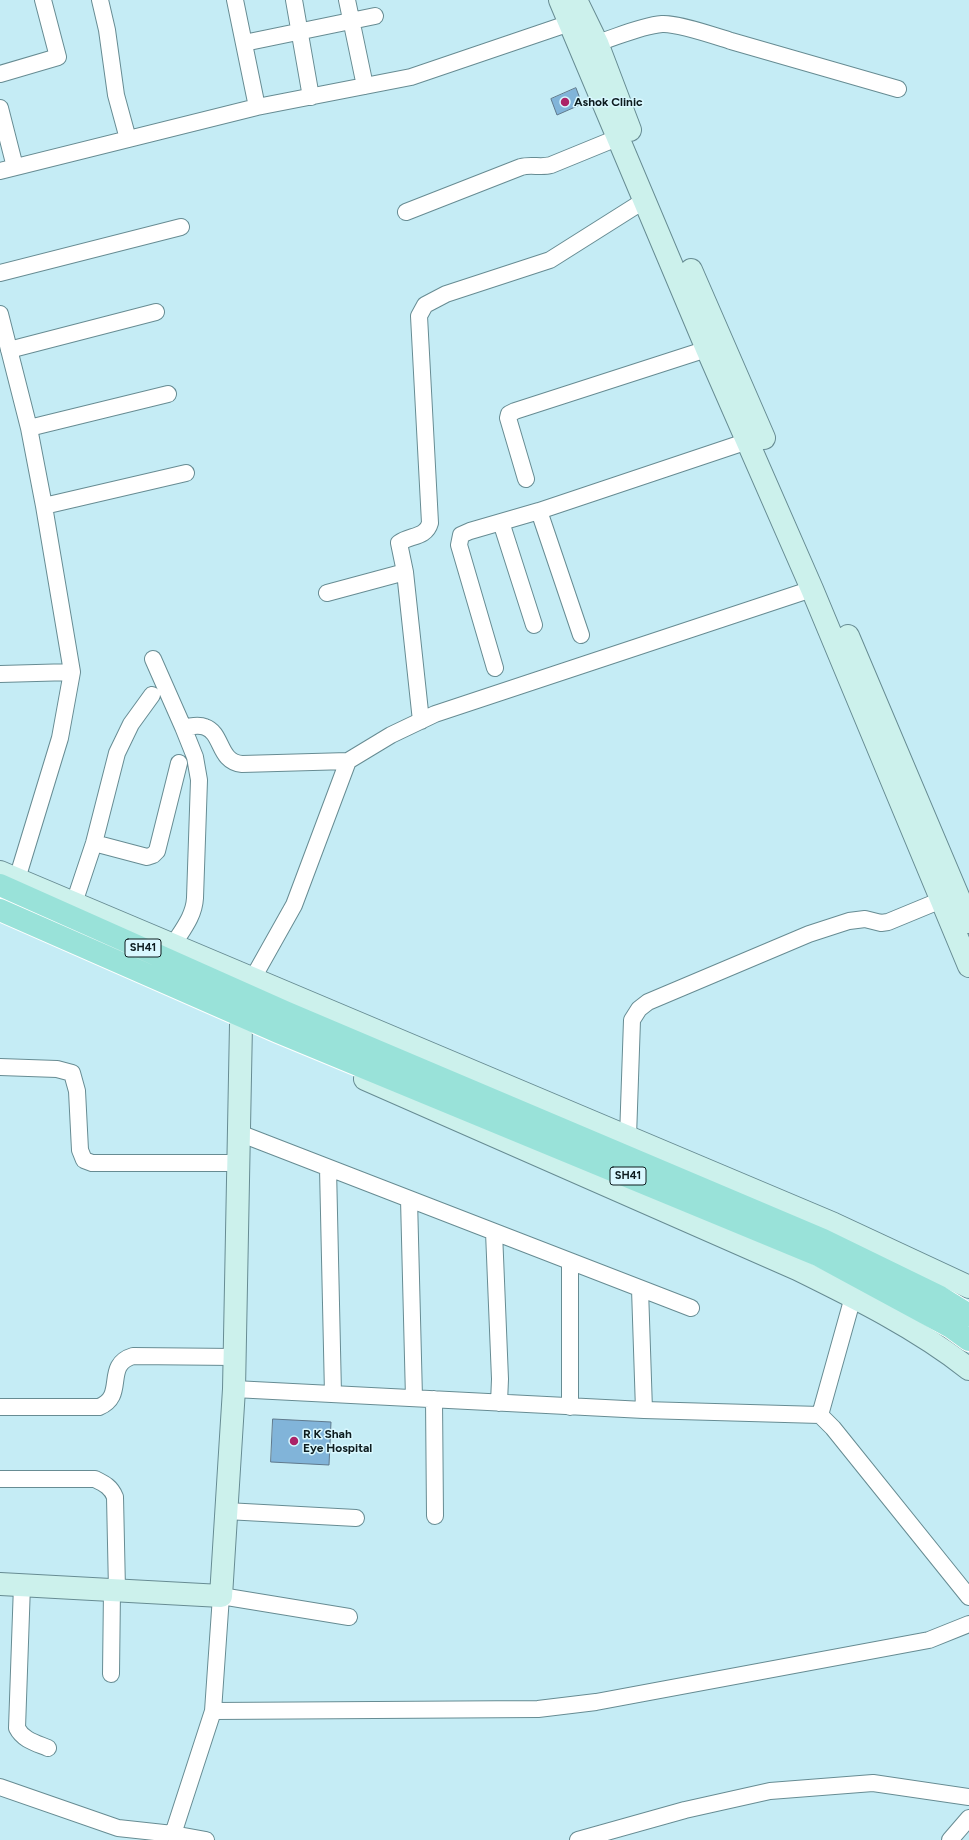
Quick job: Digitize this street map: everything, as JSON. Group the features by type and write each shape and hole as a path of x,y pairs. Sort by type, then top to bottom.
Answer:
{"main road":[{"name":"SH41","path":"6,878 282,1022 818,1255 951,1328 969,1340"},
{"name":"SH41","path":"0,910 823,1240 940,1297 969,1315"}],"street":[{"path":"0,74 58,57 43,0"},
{"path":"100,0 107,30 116,95 128,140"},
{"path":"235,0 258,107"},
{"path":"294,0 311,97"},
{"path":"347,0 365,86"},
{"path":"560,0 707,349 812,589 949,897 969,922"},
{"path":"576,0 597,43 631,133 827,586 949,897 969,966"},
{"path":"244,43 375,16"},
{"path":"0,108 8,169 258,107 410,78 570,24"},
{"path":"597,43 651,26 664,24 705,32 731,42 898,89"},
{"path":"406,212 521,167 551,166 617,138"},
{"path":"421,721 405,572 399,543 403,540 424,533 428,529 430,523 419,316 425,305 446,294 550,260 645,200"},
{"path":"0,273 181,227"},
{"path":"9,350 156,312"},
{"path":"0,314 29,428 44,506 72,672 60,738 6,878 74,903 834,1224 969,1287"},
{"path":"526,479 508,418 509,414 630,373 707,349"},
{"path":"29,428 168,394"},
{"path":"495,668 459,545 461,535 539,511 748,441"},
{"path":"44,506 186,473"},
{"path":"539,511 581,635"},
{"path":"501,522 534,625"},
{"path":"327,592 405,572"},
{"path":"183,727 207,727 212,732 230,761 236,764 306,764 348,761 391,735 435,714 812,589"},
{"path":"153,659 195,757 199,780 194,909 173,945"},
{"path":"0,674 72,672"},
{"path":"74,903 94,843 117,753 131,724 152,695"},
{"path":"253,978 294,905 348,761"},
{"path":"94,843 147,857 153,855 157,851 179,762"},
{"path":"628,1137 632,1020 639,1009 648,1002 809,934 849,921 864,919 881,923 888,922 949,897"},
{"path":"0,922 241,1024 790,1266 853,1297 947,1352 969,1369"},
{"path":"172,1834 213,1710 234,1389 241,1024"},
{"path":"0,1067 57,1069 72,1073 77,1091 80,1150 84,1160 92,1163 238,1163"},
{"path":"239,1133 691,1308"},
{"path":"328,1168 333,1394"},
{"path":"409,1199 414,1398"},
{"path":"494,1232 500,1378 499,1403"},
{"path":"570,1262 570,1406"},
{"path":"640,1289 644,1410"},
{"path":"820,1415 853,1297"},
{"path":"0,1407 99,1406 107,1404 112,1398 118,1365 124,1359 132,1356 235,1357"},
{"path":"234,1389 644,1410 820,1415 833,1428 969,1597"},
{"path":"434,1400 436,1516"},
{"path":"0,1479 95,1479 112,1489 116,1498 115,1590 110,1674"},
{"path":"226,1511 356,1518"},
{"path":"0,1584 221,1596 349,1617"},
{"path":"22,1585 17,1728 20,1734 26,1739 48,1748"},
{"path":"213,1710 538,1709 596,1702 929,1640 969,1624"},
{"path":"578,1840 685,1810 770,1791 873,1783 969,1798"},
{"path":"0,1787 115,1834 172,1834 206,1840"},
{"path":"950,1840 969,1818"}],"building":[{"path":"576,88 582,104 557,115 551,99"},
{"path":"273,1419 331,1422 329,1465 271,1462"}],"place":[{"name":"Ashok Clinic","path":"565,102"},
{"name":"R K Shah Eye Hospital","path":"294,1441"}]}
